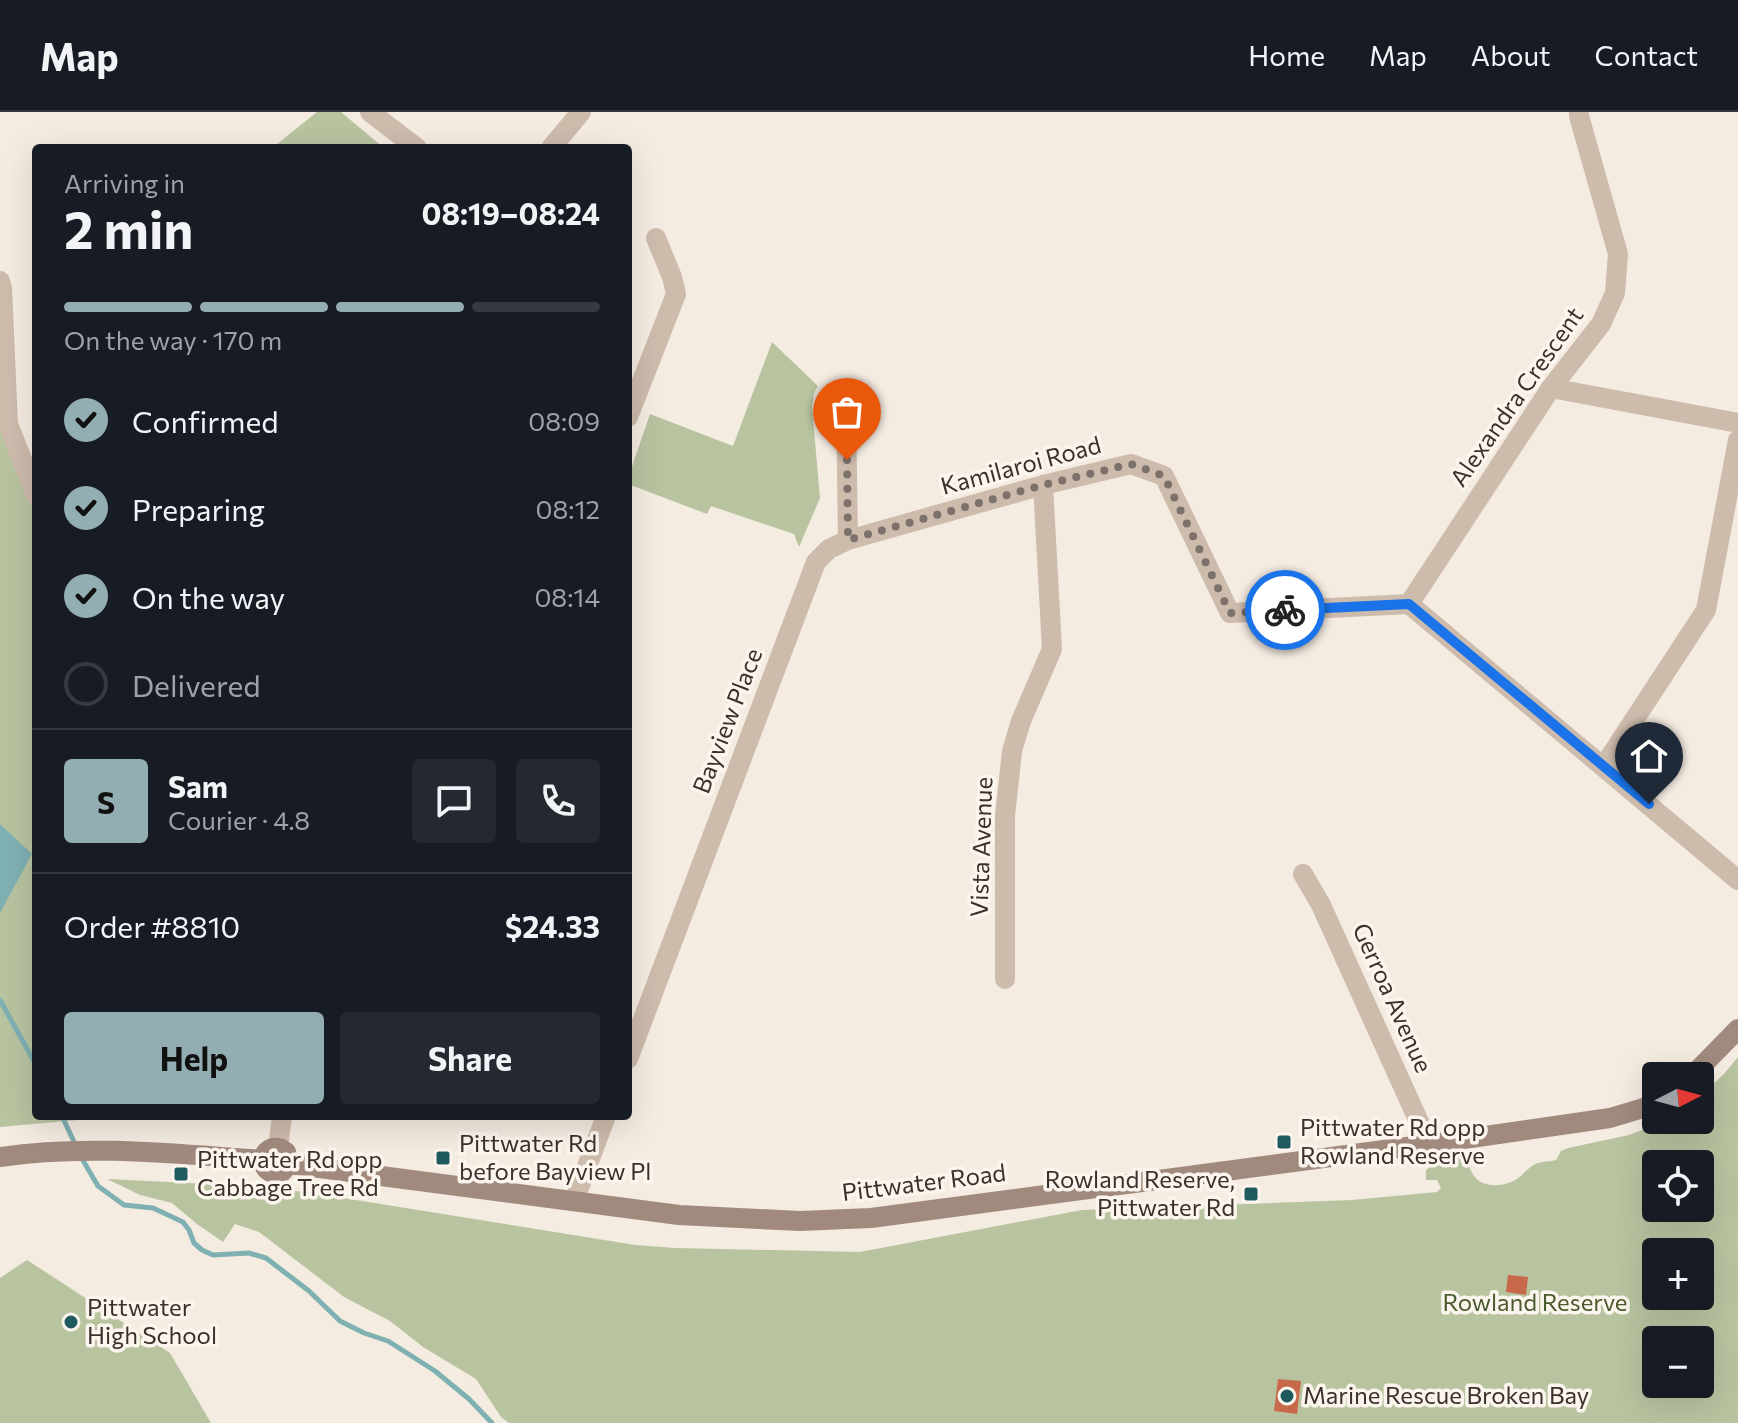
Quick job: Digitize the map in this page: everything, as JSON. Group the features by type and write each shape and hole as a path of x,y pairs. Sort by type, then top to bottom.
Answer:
{"main road":[{"path":"1706,1062 1738,1029"},
{"name":"Pittwater Road","path":"10,1155 115,1150 277,1157 679,1215 765,1221 837,1220 1429,1144 1610,1118 1642,1108"}],"street":[{"path":"370,112 412,144"},
{"path":"554,144 581,112"},
{"name":"Alexandra Crescent","path":"1409,604 1551,388 1601,324 1615,293 1618,254 1579,112"},
{"path":"632,407 676,294 656,238"},
{"path":"0,281 8,424 32,485"},
{"path":"1551,388 1738,423"},
{"path":"846,407 848,540"},
{"path":"1604,766 1706,610 1738,440"},
{"name":"Kamilaroi Road","path":"848,540 1043,485 1131,464 1164,476 1230,613 1409,604"},
{"name":"Vista Avenue","path":"1005,979 1005,816 1012,751 1021,721 1052,649 1043,485"},
{"name":"Bayview Place","path":"632,1048 816,562 829,549 848,540"},
{"path":"1409,604 1738,880"},
{"name":"Gerroa Avenue","path":"1303,874 1321,905 1429,1144"},
{"path":"277,1157 282,1120"},
{"path":"574,1201 604,1120"}],"green space":[{"path":"317,112 341,112 379,144 277,144"},
{"path":"772,342 818,386 812,407 820,498 799,547 794,534 711,506 707,514 632,486 632,466 650,414 733,446"},
{"path":"0,421 32,504 32,1120 78,1120 0,1127"},
{"name":"Rowland Reserve","path":"1738,1057 1738,1423 509,1423 501,1417 476,1379 423,1347 390,1321 344,1297 259,1232 235,1224 223,1242 172,1203 140,1195 107,1179 306,1192 635,1245 860,1252 1082,1210 1352,1200 1437,1192 1441,1188 1437,1180 1426,1180 1426,1170 1451,1159 1467,1160 1479,1181 1501,1185 1517,1179 1535,1164 1556,1160 1561,1151 1568,1148 1642,1130 1642,1134 1714,1134 1714,1083"},
{"name":"Pittwater High School","path":"27,1260 170,1353 211,1423 0,1423 0,1278"}],"water":[{"path":"0,824 32,854 0,913"}],"building":[{"path":"1508,1275 1528,1277 1526,1295 1506,1292"},
{"name":"Marine Rescue Broken Bay","path":"1278,1379 1301,1381 1297,1414 1274,1411"}],"waterway":[{"path":"0,1000 32,1058"},
{"path":"64,1120 75,1144"},
{"path":"81,1157 98,1186 124,1205 153,1208 183,1222 194,1243 213,1255 249,1253 266,1258 309,1291 340,1321 388,1341 435,1371 492,1423"}],"way so far":[{"path":"847,460 848,540 1043,485 1131,464 1164,476 1230,613 1285,610"}],"place":[{"name":"Pittwater Rd opp Rowland Reserve","path":"1284,1142"},
{"name":"Pittwater Rd before Bayview Pl","path":"443,1158"},
{"name":"Pittwater Rd opp Cabbage Tree Rd","path":"181,1174"},
{"name":"Rowland Reserve, Pittwater Rd","path":"1251,1194"},
{"name":"Pittwater High School","path":"71,1322"},
{"name":"Marine Rescue Broken Bay","path":"1287,1396"}],"route":[{"path":"1285,610 1409,604 1649,804"}]}
